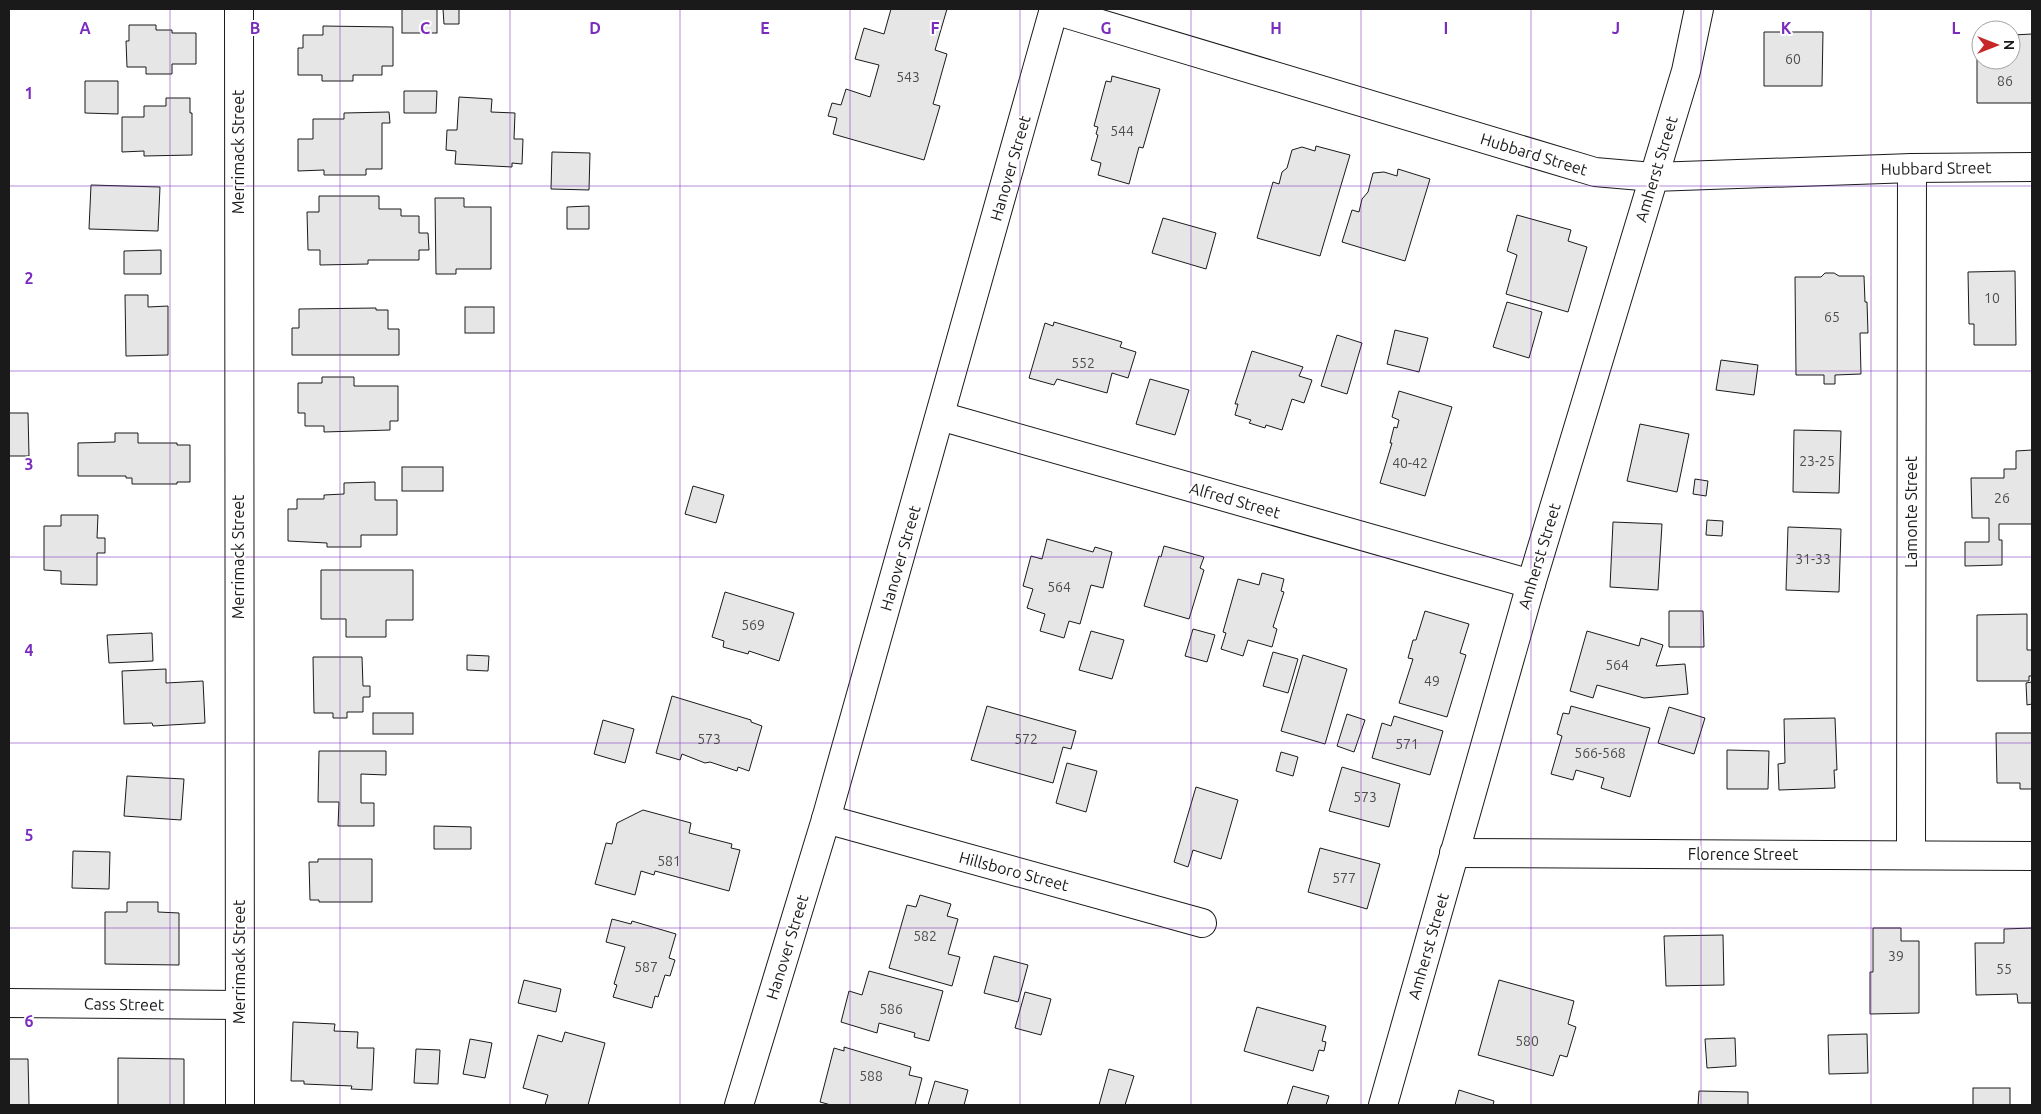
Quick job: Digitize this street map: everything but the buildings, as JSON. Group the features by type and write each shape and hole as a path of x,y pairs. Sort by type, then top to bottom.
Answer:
{"street":[{"name":"Merrimack Street","path":"238,9 240,1105"},
{"name":"Hubbard Street","path":"1054,9 1595,172 1653,177 1912,168 2032,167"},
{"name":"Hanover Street","path":"739,1105 826,819 1054,9"},
{"name":"Amherst Street","path":"1382,1105 1530,584 1686,71 1699,9"},
{"name":"Lamonte Street","path":"1911,855 1912,168"},
{"name":"Alfred Street","path":"940,416 1530,584"},
{"name":"Hillsboro Street","path":"826,819 1202,923"},
{"name":"Florence Street","path":"1454,853 2032,856"},
{"name":"Cass Street","path":"9,1003 239,1005"}]}
